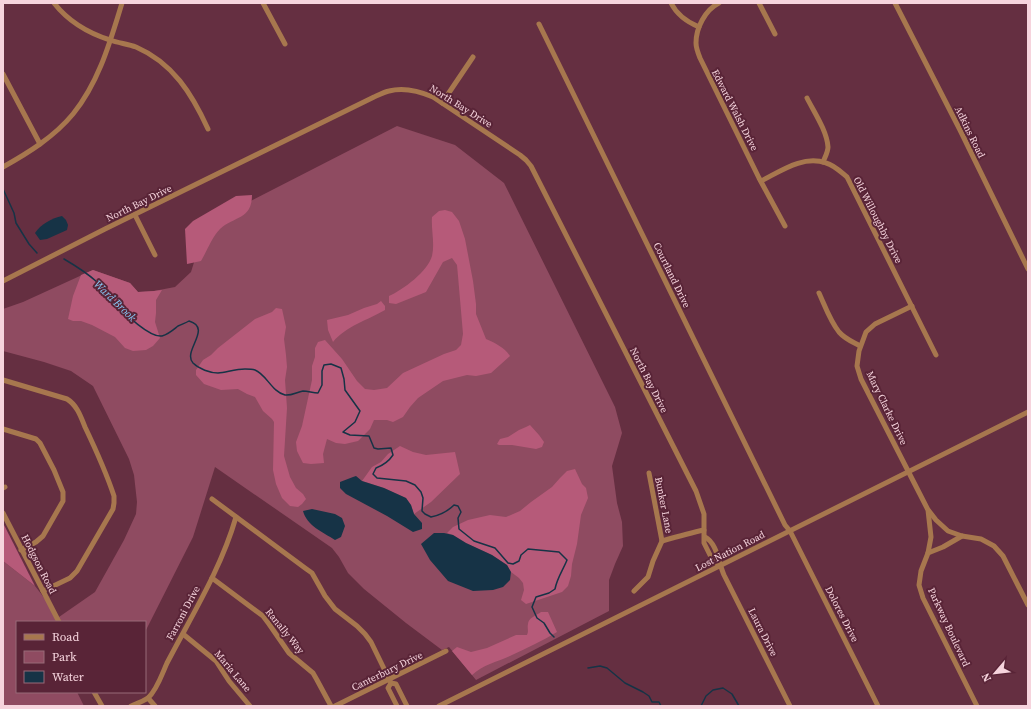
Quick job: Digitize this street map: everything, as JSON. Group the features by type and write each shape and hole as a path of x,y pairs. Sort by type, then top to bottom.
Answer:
{"street":[{"path":"54,3 66,16 79,26 110,40 127,44 143,51 159,61 174,74 188,90 208,129"},
{"path":"3,167 40,144 51,135 64,124 80,104 96,76 122,3"},
{"path":"263,3 285,44"},
{"path":"671,3 680,16 687,22 699,28"},
{"name":"Edward Walsh Drive","path":"719,3 705,15 700,24 696,44 700,58 785,226"},
{"path":"759,3 774,34"},
{"name":"Adkins Road","path":"896,3 1028,269"},
{"name":"Courtland Drive","path":"539,24 784,523 790,531"},
{"path":"442,103 473,57"},
{"path":"3,74 40,144"},
{"name":"North Bay Drive","path":"3,281 374,97 390,91 402,89 422,92 442,103 520,154 531,166 696,491 704,514 705,537 709,539 719,558 720,566"},
{"path":"807,98 825,134 828,147 823,162"},
{"name":"Old Willoughby Drive","path":"761,181 801,162 816,161 827,163 847,177 936,355"},
{"path":"135,215 155,255"},
{"path":"818,293 830,318 840,333 848,340 860,346"},
{"name":"Mary Clarke Drive","path":"909,472 861,379 858,366 860,346 866,332 875,324 912,306"},
{"path":"3,380 67,398 73,403 100,457 114,496 113,509 77,571 70,578 43,591"},
{"name":"Lost Nation Road","path":"439,706 1028,412"},
{"path":"3,429 36,439 40,443 54,470 63,492 63,501 43,536 22,550"},
{"name":"Parkway Boulevard","path":"909,472 928,510 931,537 928,553 920,571 919,585 923,598 977,706"},
{"name":"Bunker Lane","path":"634,591 648,577 662,541 649,473"},
{"path":"212,499 312,574 325,596 335,609 357,626 371,642 390,681 396,684 407,706"},
{"path":"928,510 948,531 962,536 981,539 994,546 1003,556 1028,605"},
{"name":"Hodgson Road","path":"3,513 58,621"},
{"name":"Farroni Drive","path":"148,698 155,689 212,578 224,552 236,517"},
{"name":"Bunker Lane","path":"662,541 704,530"},
{"name":"Dolores Drive","path":"790,531 878,706"},
{"path":"928,553 943,547 962,536"},
{"name":"Laura Drive","path":"720,566 790,706"},
{"name":"Ranally Way","path":"212,578 263,616 270,624 289,654 318,680 331,706"},
{"name":"Maria Lane","path":"183,634 216,661 229,681 250,706"},
{"name":"Canterbury Drive","path":"335,706 390,681 446,651"},
{"path":"390,681 388,688 397,706"},
{"path":"95,693 102,706"},
{"path":"132,706 148,698 155,706"}],"green space":[{"path":"397,126 455,145 504,183 615,407 622,433 612,466 617,503 622,522 623,546 609,580 609,611 476,680 449,647 442,650 364,589 348,573 332,548 215,467 193,537 146,630 146,621 16,621 16,693 78,693 84,706 3,706 3,561 35,586 59,617 95,592 124,540 136,514 137,502 134,475 129,459 93,386 71,371 3,351 3,309 23,302 93,270 130,283 138,292 175,287 191,272 196,256 196,229"}],"shaded area":[{"path":"252,195 249,209 246,213 225,225 217,232 201,261 187,264 185,229 193,221 236,196"},
{"path":"445,210 452,212 459,221 465,239 473,281 476,314 486,339 502,348 510,356 491,373 476,376 467,375 443,381 418,398 403,417 393,422 387,420 374,420 370,429 358,441 345,444 336,443 327,439 323,454 324,463 303,463 297,451 296,442 302,426 312,380 312,366 315,357 315,348 318,342 325,340 342,359 357,381 365,389 374,390 387,388 403,373 456,350 461,345 463,334 457,265 452,258 443,262 426,292 396,304 389,303 389,296 414,279 430,262 433,246 432,217 439,211"},
{"path":"93,270 130,283 138,292 162,290 156,300 155,322 160,338 153,346 146,350 133,351 125,348 115,337 92,325 81,321 73,321 68,319 73,296 81,275"},
{"path":"381,301 385,306 385,310 351,327 338,336 333,342 328,330 327,320 348,315"},
{"path":"276,308 282,309 286,327 284,339 287,367 285,380 287,408 284,456 290,477 296,488 306,499 298,507 290,506 282,498 276,484 273,470 274,422 263,411 255,397 238,389 221,390 204,384 196,375 196,370 203,360 255,319 272,312"},
{"path":"530,425 544,442 542,447 536,449 497,444 500,439 508,437"},
{"path":"400,446 413,452 426,455 455,452 460,474 431,502 414,514 411,505 406,498 384,488 362,481 372,467 381,462 388,454"},
{"path":"575,469 582,484 586,488 588,498 581,515 577,544 568,586 562,592 526,604 521,600 524,590 523,583 511,572 507,565 492,555 447,533 453,527 468,520 490,515 506,517 520,511 552,487 567,471"},
{"path":"3,523 35,586 3,561"},
{"path":"541,612 548,612 557,632 523,650 486,666 472,675 452,651 457,647 471,652 487,648 516,635 527,635 529,620"}],"water":[{"path":"62,216 68,225 67,230 47,239 40,240 35,233 37,230 54,218"},
{"path":"356,476 362,481 384,488 406,498 411,505 414,514 422,523 422,529 413,532 346,494 340,488 340,482"},
{"path":"312,509 335,514 342,518 345,526 341,537 335,540 312,525 308,521 303,511"},
{"path":"434,533 453,535 492,555 507,565 511,572 510,580 503,587 493,590 473,591 448,581 430,560 421,544"}],"waterway":[{"name":"Ward Brook","path":"3,189 14,213 16,223 29,244 37,253"},
{"name":"Ward Brook","path":"64,259 93,279 138,325 157,336 162,336 169,333 178,326 189,321 196,324 198,334 191,352 191,358 195,365 205,370 218,373 242,369 255,370 259,372 276,390 287,395 303,391 318,393 322,385 322,371 324,365 331,364 341,368 345,390 360,411 355,422 343,432 350,435 369,436 374,448 391,448 393,455 386,463 376,468 373,474 377,478 406,481 415,485 421,492 423,498 422,511 431,517 444,513 454,505 458,506 461,512 458,518 459,529 474,541 495,548 508,563 513,564 519,561 521,555 528,549 559,552 567,560 555,589 549,593 536,597 532,607 537,618 544,623 554,637"},
{"name":"Ward Brook","path":"588,668 600,666 607,668 625,683 649,696 652,702 659,702 661,706"},
{"name":"Ward Brook","path":"701,706 706,696 713,690 723,688 732,694 739,706"}]}
